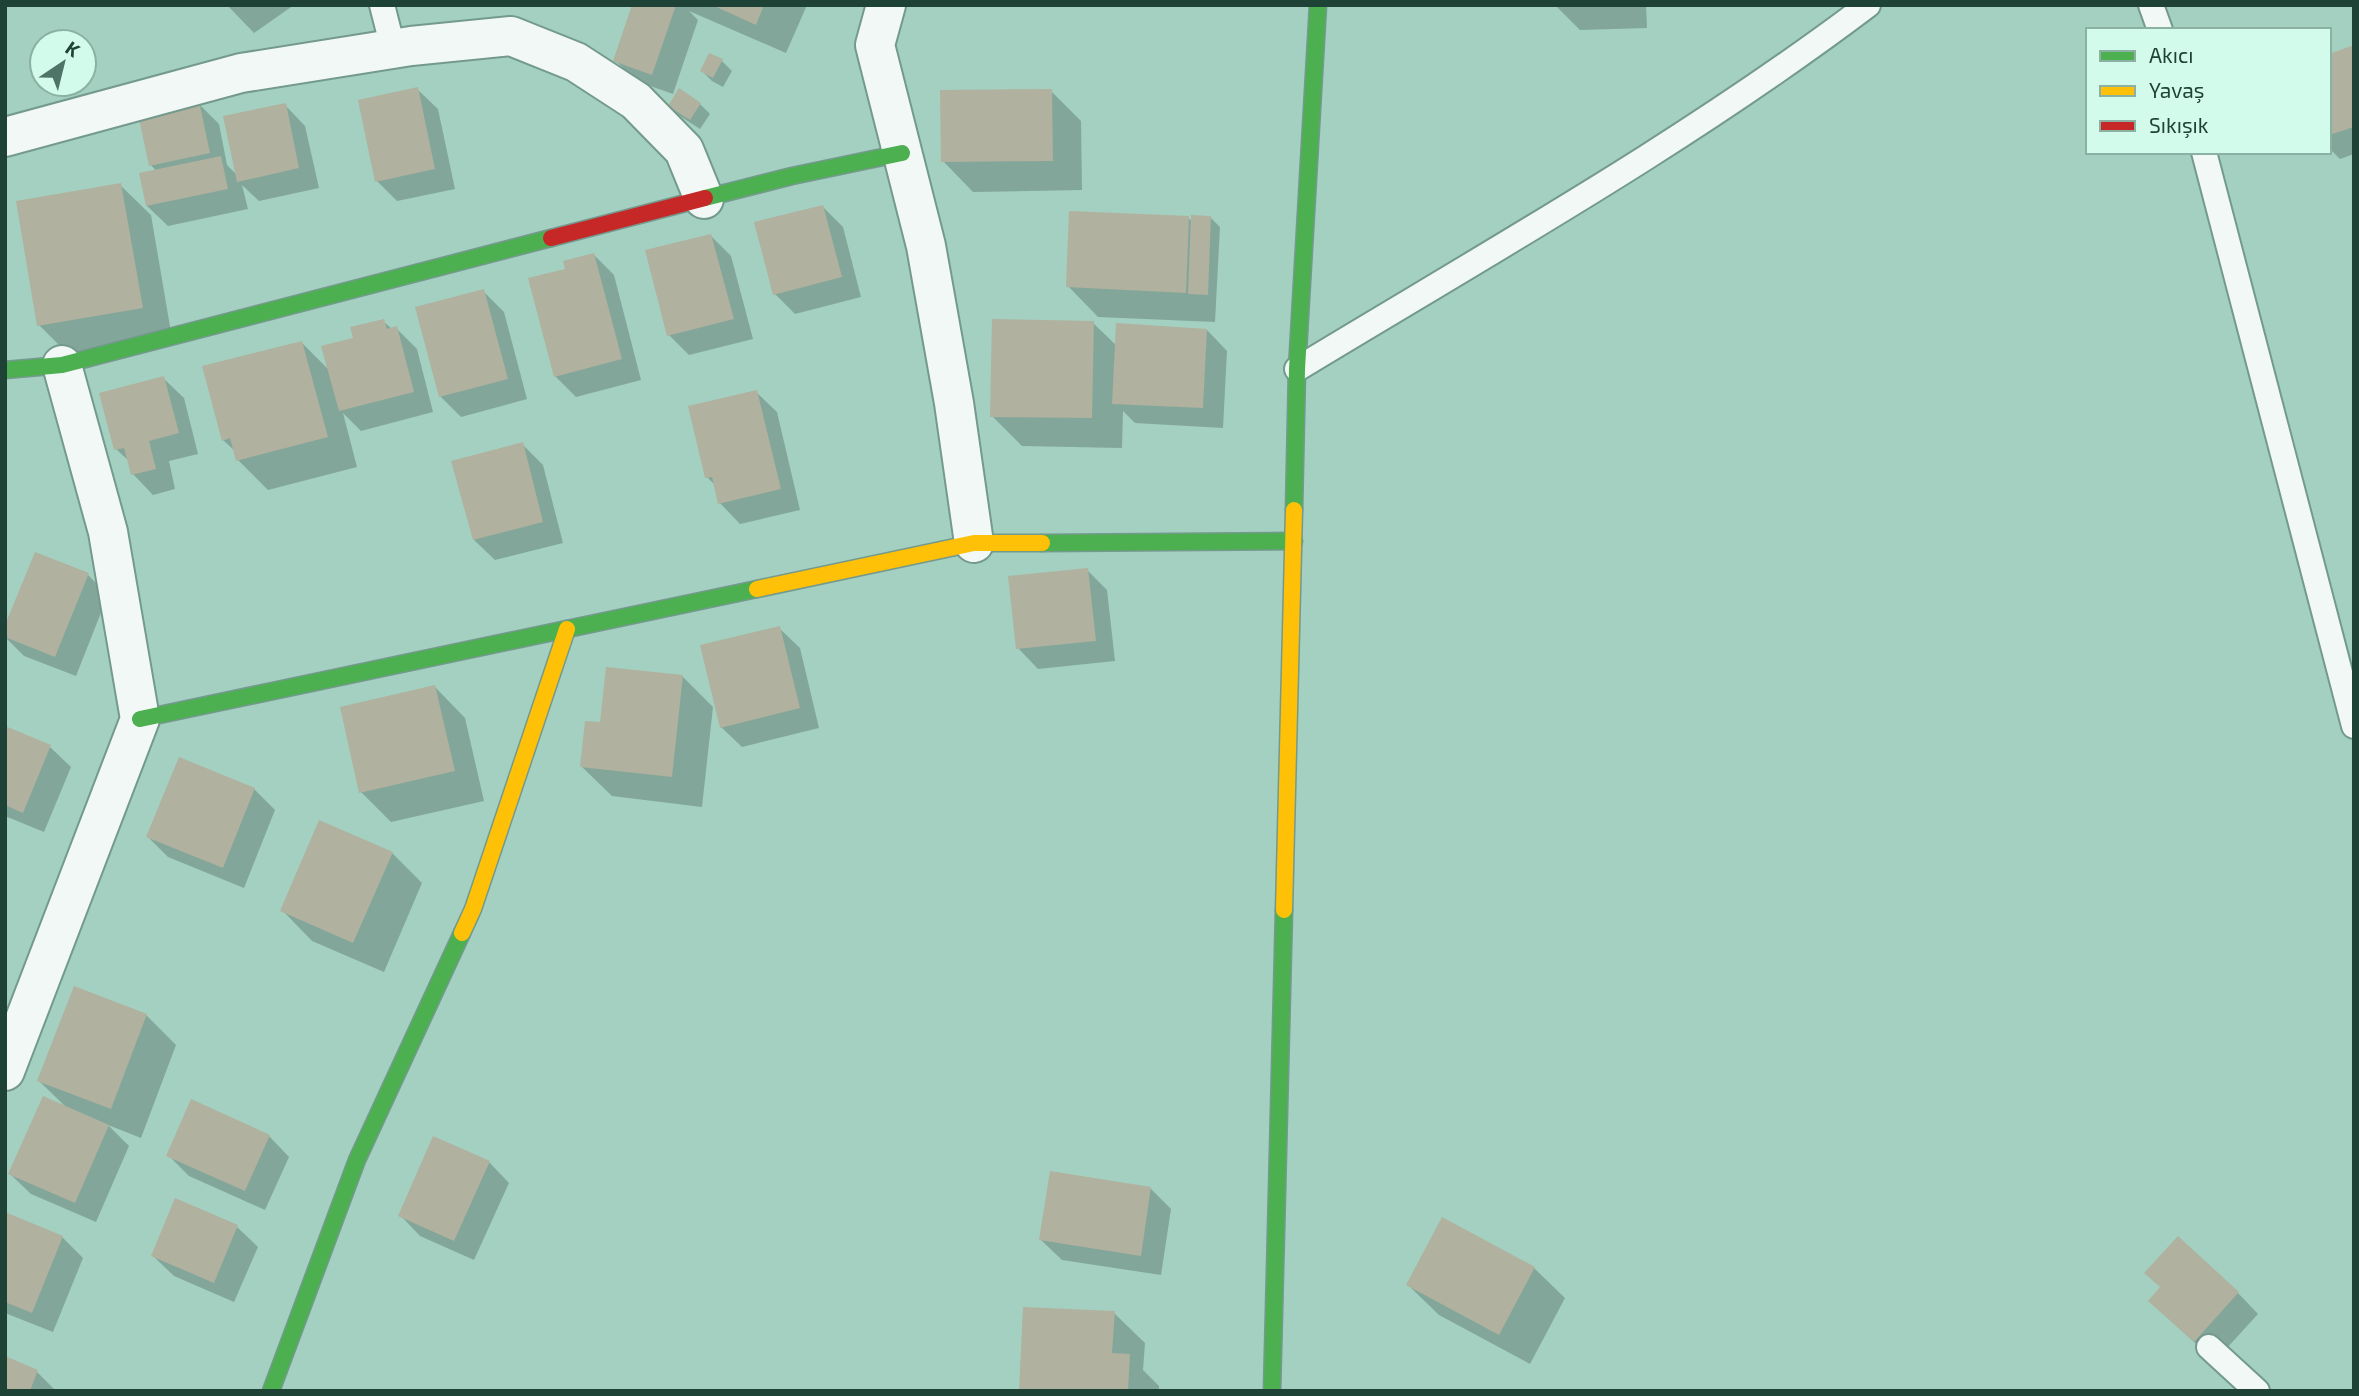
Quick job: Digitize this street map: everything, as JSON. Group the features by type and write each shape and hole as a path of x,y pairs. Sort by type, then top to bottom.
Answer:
{"street":[{"path":"886,5 875,45 926,246 954,403 974,543"},
{"path":"1272,1391 1297,369 1318,5"},
{"path":"5,137 242,73 393,48 506,21 511,36 576,62 636,101 684,150 704,199"},
{"path":"5,370 62,365 792,176 902,153"},
{"path":"5,1071 140,719 108,532 62,365"},
{"path":"140,719 974,543 1294,541"},
{"path":"271,1391 357,1160 473,909 567,629"}],"lane":[{"path":"382,5 393,48"},
{"path":"1297,369 1689,129 1806,52 1868,5"},
{"path":"2151,5 2159,28"},
{"path":"2205,154 2354,726"},
{"path":"2209,1347 2257,1391"}],"building":[{"path":"632,5 676,5 652,75 613,61"},
{"path":"712,5 764,5 756,25"},
{"path":"2354,45 2354,127 2331,134 2331,53"},
{"path":"709,53 723,59 713,78 700,71"},
{"path":"418,87 435,169 375,182 358,100"},
{"path":"679,88 701,103 690,120 668,106"},
{"path":"1052,89 1053,161 941,162 940,90"},
{"path":"199,101 210,153 149,166 138,114"},
{"path":"286,103 299,168 237,182 223,116"},
{"path":"221,156 228,189 146,206 139,173"},
{"path":"121,183 143,308 37,326 16,201"},
{"path":"823,205 842,277 773,295 754,222"},
{"path":"1069,211 1189,216 1186,293 1066,287"},
{"path":"1191,215 1211,216 1208,295 1188,294"},
{"path":"711,234 734,319 667,336 645,250"},
{"path":"594,253 622,359 554,377 528,278 565,269 563,261"},
{"path":"484,289 508,379 439,397 415,307"},
{"path":"384,319 387,329 397,326 414,392 339,411 321,346 353,338 350,327"},
{"path":"992,319 1094,321 1092,418 990,417"},
{"path":"1116,323 1207,329 1203,408 1112,404"},
{"path":"302,341 328,437 236,461 230,438 222,441 202,366"},
{"path":"164,376 179,433 149,441 156,469 131,475 124,448 114,450 99,393"},
{"path":"757,390 781,489 718,504 712,477 705,478 688,406"},
{"path":"523,442 543,522 473,540 451,461"},
{"path":"35,552 89,573 55,657 5,637 5,625"},
{"path":"1088,568 1096,641 1016,649 1008,576"},
{"path":"780,626 800,708 720,728 700,645"},
{"path":"606,667 683,675 672,777 580,767 585,721 600,722"},
{"path":"435,685 455,771 359,793 340,707"},
{"path":"5,726 51,745 23,813 5,805"},
{"path":"179,757 255,788 223,868 146,837"},
{"path":"319,820 393,852 353,943 280,911"},
{"path":"74,986 147,1014 111,1109 37,1081"},
{"path":"43,1096 109,1125 75,1203 8,1174"},
{"path":"191,1099 270,1135 245,1191 166,1156"},
{"path":"433,1136 490,1161 454,1241 398,1216"},
{"path":"1050,1171 1151,1187 1141,1256 1039,1240"},
{"path":"175,1198 238,1225 214,1283 151,1256"},
{"path":"5,1212 63,1236 32,1313 5,1302"},
{"path":"1442,1217 1535,1267 1499,1335 1406,1285"},
{"path":"2178,1236 2239,1292 2194,1342 2148,1301 2160,1287 2144,1273"},
{"path":"1023,1307 1115,1311 1112,1353 1130,1354 1128,1391 1019,1391"},
{"path":"5,1356 38,1370 30,1391 5,1391"}],"traffic: fast":[{"path":"1294,510 1297,369 1318,5"},
{"path":"705,198 902,153"},
{"path":"5,370 62,365 551,238"},
{"path":"1042,543 1294,541"},
{"path":"140,719 757,589"},
{"path":"1272,1391 1284,910"},
{"path":"271,1391 357,1160 462,933"}],"traffic: slow":[{"path":"1284,910 1294,510"},
{"path":"757,589 974,543 1042,543"},
{"path":"462,933 473,909 567,629"}],"traffic: jam":[{"path":"551,238 705,198"}]}
